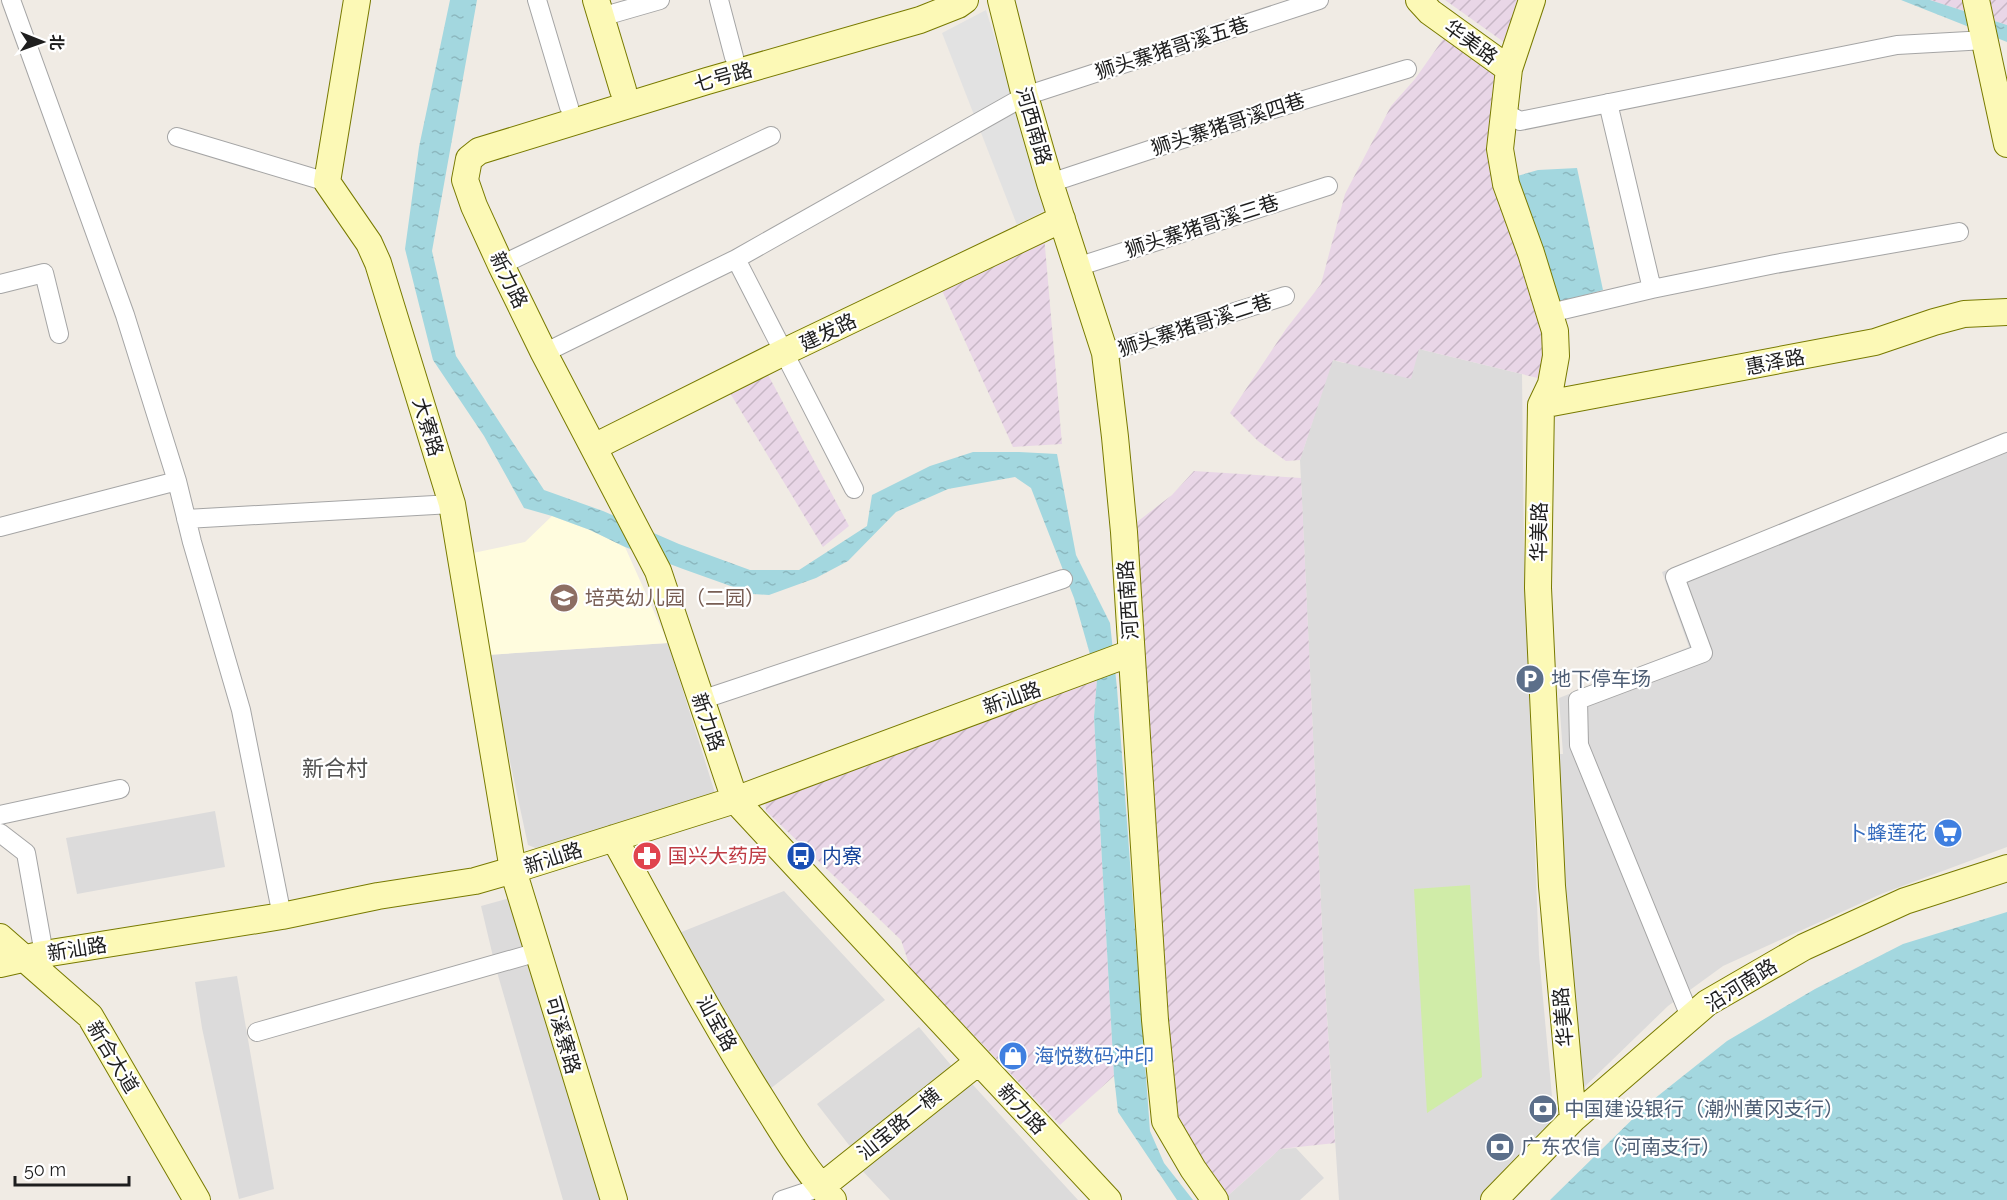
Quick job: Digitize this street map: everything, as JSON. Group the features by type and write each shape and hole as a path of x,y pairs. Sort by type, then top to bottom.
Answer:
{"main road":[{"path":"327,182 357,0"},
{"name":"七号路","path":"473,145 569,107 734,57 920,6 958,5 965,0"},
{"name":"华美路","path":"1419,0 1430,12 1509,69 1500,149 1506,184 1556,331 1556,356 1551,384 1541,405 1538,588 1552,886 1573,1119"},
{"path":"1509,69 1532,0"},
{"path":"1976,0 2007,144"},
{"path":"1989,0 2007,87"},
{"name":"河西南路","path":"1005,1 1025,96 1050,183 1105,353 1115,437 1155,1020 1165,1121 1193,1169 1215,1200"},
{"name":"七号路","path":"473,145 707,81 920,6"},
{"path":"599,9 623,90"},
{"name":"新力路","path":"473,145 465,170 469,208 594,447 620,509 650,569 701,700 729,802 973,1065 1108,1200"},
{"name":"大寮路","path":"327,182 369,243 378,263 452,504 513,870"},
{"path":"469,208 521,330 620,509"},
{"name":"建发路","path":"594,447 784,352 1062,219"},
{"name":"惠泽路","path":"1541,405 1875,342 1964,314 2007,312"},
{"path":"650,569 729,802"},
{"name":"新汕路","path":"22,959 475,881 729,802 1131,653"},
{"name":"汕宝路","path":"614,838 735,1057 779,1127 827,1193"},
{"name":"沿河南路","path":"1494,1200 1573,1119 1707,1003 1804,947 1905,902 2007,868"},
{"name":"可溪寮路","path":"513,870 614,1200"},
{"name":"新合大道","path":"0,938 90,1016 197,1200"},
{"path":"973,1065 1093,1200"},
{"name":"汕宝路一横","path":"827,1193 973,1065"}],"street":[{"path":"11,0 125,315 177,481 241,710 282,916"},
{"path":"537,0 569,107"},
{"path":"599,9 660,0"},
{"path":"719,0 734,57"},
{"name":"狮头寨猪哥溪五巷","path":"544,353 736,259 1025,96 1319,0"},
{"path":"1504,112 1520,121 1897,45 1986,40"},
{"name":"狮头寨猪哥溪四巷","path":"1050,183 1258,114 1407,69"},
{"path":"1608,103 1652,289"},
{"path":"501,266 771,136"},
{"path":"177,137 327,182"},
{"name":"狮头寨猪哥溪三巷","path":"1077,267 1328,186"},
{"path":"1551,313 1652,289 1775,264 1959,232"},
{"path":"736,259 854,489"},
{"path":"0,284 44,273 59,334"},
{"name":"狮头寨猪哥溪二巷","path":"1105,353 1285,296"},
{"path":"1690,1019 1579,745 1578,700 1703,653 1675,577 2007,442"},
{"path":"0,527 177,481"},
{"path":"186,519 452,504"},
{"path":"701,700 1063,579"},
{"path":"0,815 120,789"},
{"path":"0,833 26,853 22,959"},
{"path":"257,1032 538,952"},
{"path":"783,1200 827,1193"}],"shaded area":[{"path":"1445,0 1521,0 1508,45"},
{"path":"1930,0 2007,0 2007,25"},
{"path":"986,10 1048,209 1017,225 942,33"},
{"path":"1446,35 1505,72 1497,112 1545,312 1546,380 1419,349 1411,379 1333,360 1300,460 1286,461 1258,441 1230,413 1286,329 1321,284 1345,194 1391,106 1415,79"},
{"path":"1044,235 1062,444 1013,447 940,286"},
{"path":"1419,349 1522,374 1524,558 1539,955 1555,1129 1485,1200 1339,1200 1324,970 1300,460 1332,360 1344,363"},
{"path":"766,371 849,526 823,547 730,393"},
{"path":"2007,434 2007,847 1881,894 1723,966 1668,1006 1576,1095 1552,754 1563,754 1559,698 1689,647 1662,572"},
{"path":"1194,471 1301,478 1324,970 1335,1143 1280,1149 1223,1200 1165,1121 1124,532 1172,495"},
{"name":"培英幼儿园（二园）","path":"552,516 590,530 625,547 668,643 487,655 473,553 525,542"},
{"path":"668,643 715,793 543,851 528,845 487,655"},
{"path":"1097,679 1094,717 1114,1076 1060,1125 911,970 901,940 766,811 765,800 778,790"},
{"path":"215,811 225,867 77,894 66,838"},
{"path":"784,891 885,1000 766,1092 674,935"},
{"path":"521,895 614,1200 563,1200 495,965 481,906"},
{"path":"237,976 274,1189 239,1199 202,1028 195,982"},
{"path":"919,1027 955,1070 852,1149 817,1104"},
{"path":"964,1075 1078,1200 890,1200 855,1163"},
{"path":"1296,1148 1324,1178 1300,1200 1223,1200 1280,1149"}],"green space":[{"path":"1470,885 1482,1077 1427,1113 1414,889"}],"water":[{"path":"450,0 477,0 432,251 456,356 544,490 750,570 799,570 867,526 872,495 930,466 973,452 1057,454 1076,555 1110,623 1117,688 1150,1131 1164,1163 1193,1200 1177,1200 1118,1112 1114,1076 1094,717 1097,679 1074,598 1031,488 1015,477 948,489 896,512 848,561 816,578 769,595 753,594 625,547 590,530 524,508 484,436 433,360 405,249 419,147"},
{"path":"1901,0 1930,0 2007,25 2007,42"},
{"path":"1577,168 1603,290 1556,303 1514,177 1538,170"},
{"path":"2007,912 2007,1200 1550,1200 1649,1103 1727,1041 1815,989 1903,944"}],"place":[{"name":"培英幼儿园（二园）","path":"564,598"},
{"name":"地下停车场","path":"1530,679"},
{"name":"卜蜂莲花","path":"1948,833"},
{"name":"国兴大药房","path":"647,856"},
{"name":"内寮","path":"801,856"},
{"name":"海悦数码冲印","path":"1013,1056"},
{"name":"中国建设银行（潮州黄冈支行）","path":"1543,1109"},
{"name":"广东农信（河南支行）","path":"1500,1147"}],"district":[{"name":"新合村","path":"335,768"}]}
